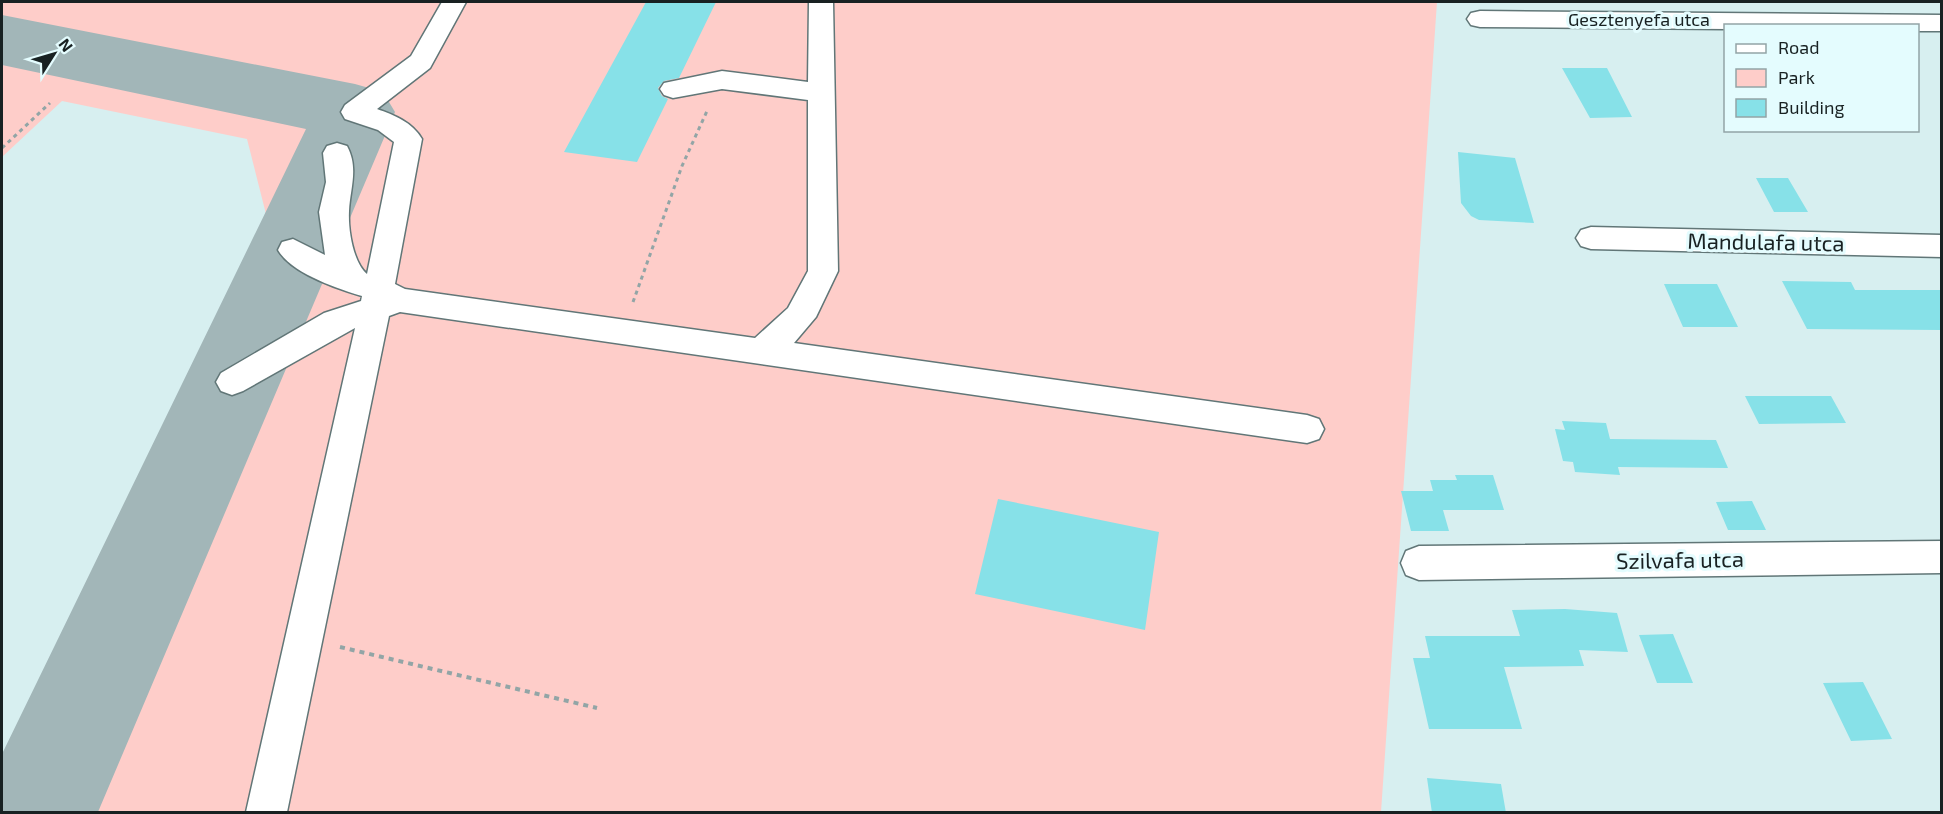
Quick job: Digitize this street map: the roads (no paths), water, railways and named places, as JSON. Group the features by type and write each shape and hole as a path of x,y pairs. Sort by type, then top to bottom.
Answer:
{"street":[{"path":"267,813 408,139 388,123 355,112 421,62 454,2"},
{"path":"760,351 784,334 807,310 823,271 821,2"},
{"name":"Gesztenyefa utca","path":"1480,19 1941,22"},
{"path":"673,89 722,80 822,93"},
{"path":"337,153 340,182 334,212 341,261 377,295"},
{"name":"Mandulafa utca","path":"1591,238 1941,246"},
{"path":"292,250 315,266 377,295 1307,429"},
{"path":"232,382 377,295"},
{"name":"Szilvafa utca","path":"1419,563 1941,557"}]}
